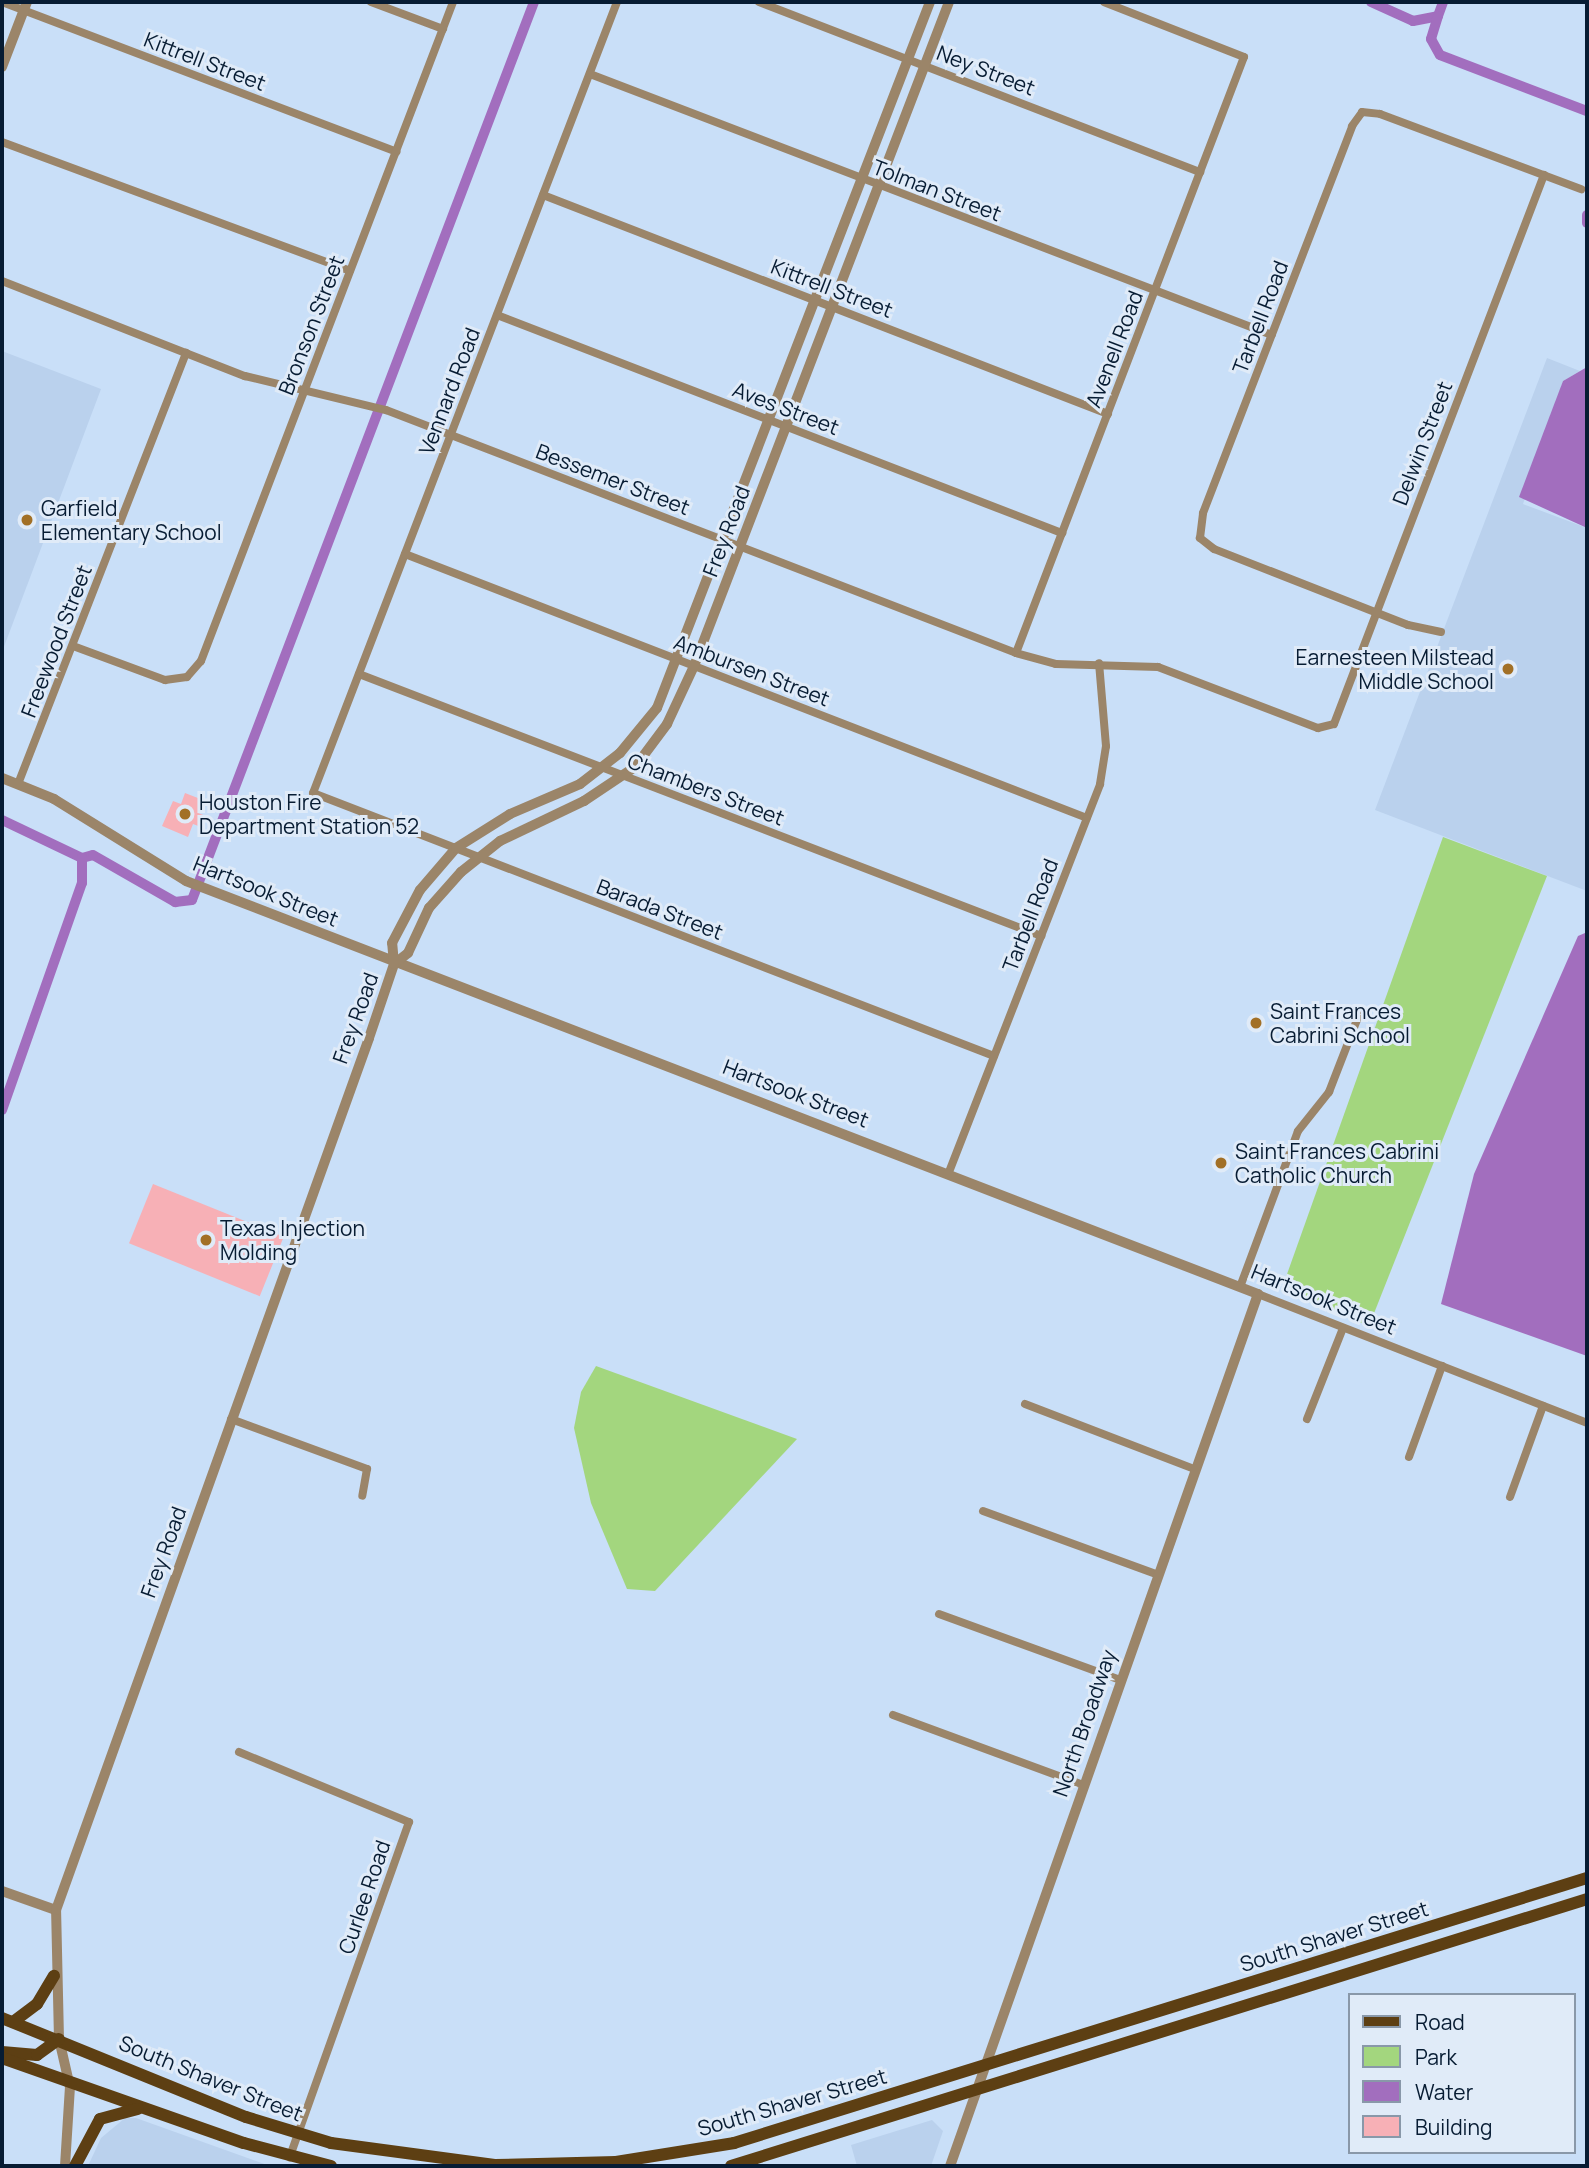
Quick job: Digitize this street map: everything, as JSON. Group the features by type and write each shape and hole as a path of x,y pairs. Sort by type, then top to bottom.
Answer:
{"main road":[{"name":"South Shaver Street","path":"7,2020 298,2134 432,2162 616,2164 695,2151 794,2124 1587,1878"},
{"name":"South Shaver Street","path":"731,2166 1587,1899"},
{"path":"1510,1902 1515,1922"},
{"path":"1373,1944 1379,1966"},
{"path":"1270,1975 1277,1997"},
{"path":"7,2020 37,2004 54,1976"},
{"path":"2,2052 37,2055 59,2039"},
{"path":"2,2058 290,2157 326,2166"},
{"path":"75,2166 107,2114 150,2109"},
{"path":"794,2124 800,2146"}],"street":[{"name":"Kittrell Street","path":"2,2 25,6 396,152"},
{"path":"371,2 443,29"},
{"name":"Bronson Street","path":"73,646 165,680 187,677 201,662 453,2"},
{"name":"Vennard Road","path":"313,793 617,2"},
{"name":"Ney Street","path":"759,2 1200,172"},
{"name":"Frey Road","path":"65,2166 69,2082 59,2039 54,1976 56,1910 394,964 392,943 408,908 456,848 510,814 580,784 644,727 677,659 724,541 930,2"},
{"name":"Frey Road","path":"394,964 408,953 441,892 479,857 622,775 657,740 694,666 949,2"},
{"name":"Avenell Road","path":"1016,653 1244,57 1104,2"},
{"path":"2,67 25,6"},
{"name":"Tolman Street","path":"590,74 1154,293 1272,335"},
{"name":"Tarbell Road","path":"1376,612 1213,550 1200,538 1203,513 1362,112 1380,114 1544,175"},
{"path":"2,142 350,271"},
{"path":"1544,175 1581,189"},
{"name":"Delwin Street","path":"1334,724 1544,175"},
{"name":"Kittrell Street","path":"544,195 1108,414"},
{"name":"Bessemer Street","path":"2,281 245,376 365,402 1016,653 1056,664 1099,663 1158,667 1318,728 1334,724"},
{"name":"Aves Street","path":"497,315 1062,533"},
{"name":"Freewood Street","path":"18,784 186,353"},
{"name":"Ambursen Street","path":"405,554 1087,818"},
{"path":"1376,612 1441,632"},
{"name":"Tarbell Road","path":"949,1171 1087,818 1106,746 1099,663"},
{"name":"Chambers Street","path":"359,674 1041,936"},
{"name":"Hartsook Street","path":"2,778 54,799 186,881 207,890 394,964 949,1171 1587,1423"},
{"name":"Barada Street","path":"313,793 994,1056"},
{"path":"1240,1287 1298,1131 1329,1092 1360,1012"},
{"name":"North Broadway","path":"950,2166 1156,1574 1258,1294"},
{"path":"1307,1419 1343,1328"},
{"path":"1409,1457 1442,1366"},
{"path":"1025,1404 1194,1469"},
{"path":"1510,1497 1543,1406"},
{"path":"231,1419 367,1469 362,1496"},
{"path":"983,1511 1156,1574"},
{"path":"939,1614 1120,1680"},
{"path":"893,1715 1083,1785"},
{"name":"Curlee Road","path":"239,1752 409,1822 290,2157"},
{"path":"2,1891 56,1910"}],"shaded area":[{"name":"Garfield Elementary School","path":"2,351 101,389 2,652"},
{"name":"Earnesteen Milstead Middle School","path":"1547,358 1580,371 1563,381 1523,504 1587,528 1587,891 1375,810"},
{"path":"125,2118 136,2118 270,2166 88,2166 101,2138"},
{"path":"932,2120 943,2131 931,2166 857,2166 851,2145"}],"green space":[{"path":"1443,837 1547,876 1369,1326 1281,1291"},
{"path":"596,1366 797,1439 655,1591 627,1589 591,1503 574,1428 581,1392"}],"water":[{"path":"1587,367 1587,528 1519,497 1563,381"},
{"path":"1585,933 1587,1356 1441,1304 1474,1174 1578,936"}],"building":[{"name":"Houston Fire Department Station 52","path":"185,793 203,800 198,813 206,816 201,827 193,824 188,837 162,826 173,801 181,804"},
{"name":"Texas Injection Molding","path":"153,1184 284,1237 260,1296 129,1243"}],"waterway":[{"path":"2,820 82,858 93,855 175,902 192,900 534,2"},
{"path":"1371,2 1413,21 1438,16 1443,2"},
{"path":"1438,16 1431,39 1440,55 1587,111"},
{"path":"1587,215 1587,223"},
{"path":"2,1110 82,883 82,858"}],"place":[{"name":"Garfield Elementary School","path":"27,520"},
{"name":"Earnesteen Milstead Middle School","path":"1508,669"},
{"name":"Houston Fire Department Station 52","path":"185,814"},
{"name":"Saint Frances Cabrini School","path":"1256,1023"},
{"name":"Saint Frances Cabrini Catholic Church","path":"1221,1163"},
{"name":"Texas Injection Molding","path":"206,1240"}]}
